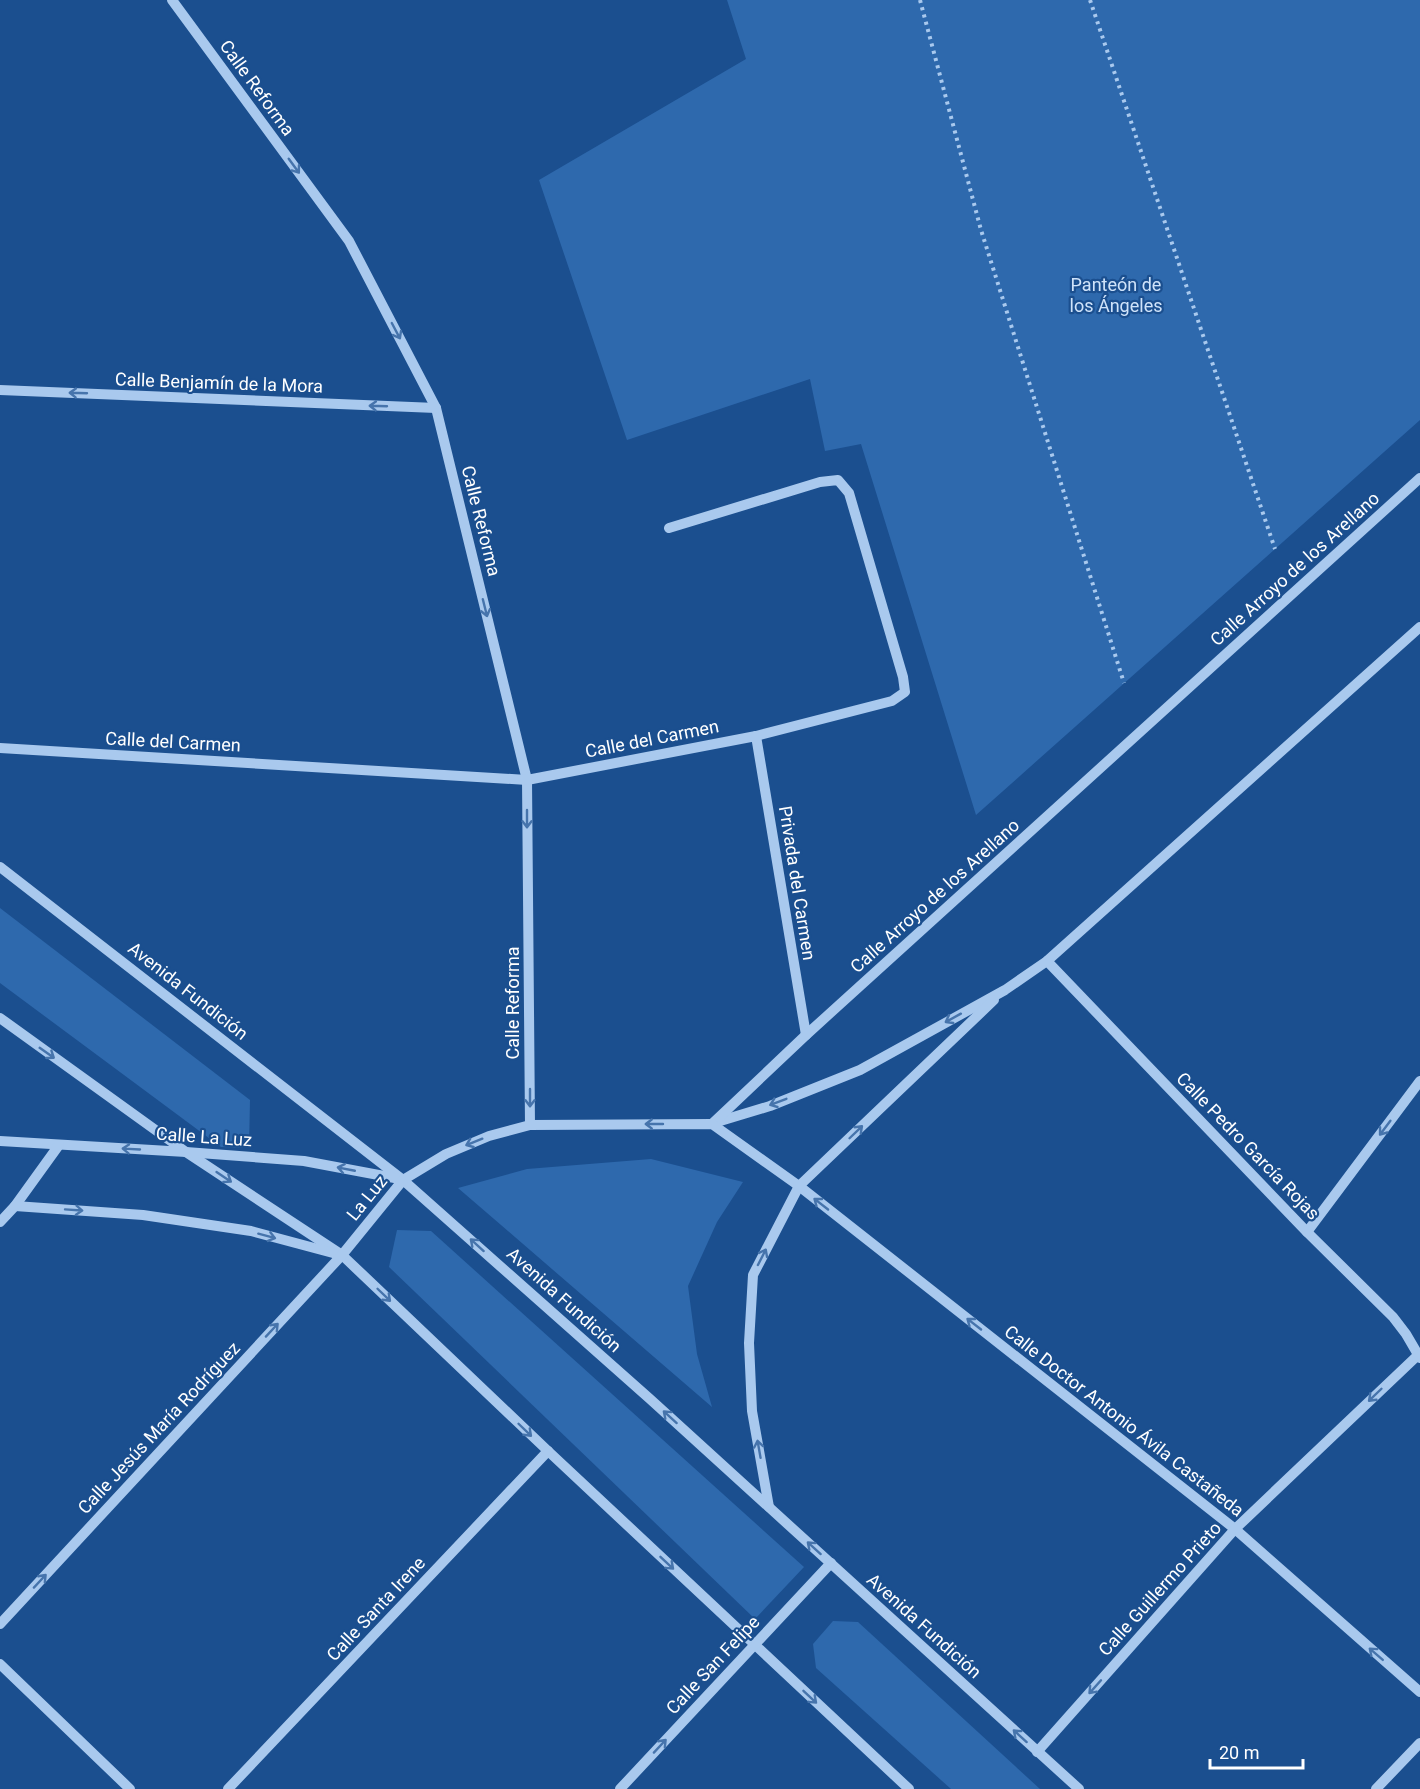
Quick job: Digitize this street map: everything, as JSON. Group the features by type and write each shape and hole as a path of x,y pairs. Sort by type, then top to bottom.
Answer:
{"street":[{"name":"Calle Reforma","path":"172,0 349,241 436,408 527,780 530,1125"},
{"name":"Calle Benjamín de la Mora","path":"0,390 436,408"},
{"name":"Calle Arroyo de los Arellano","path":"712,1124 806,1035 1420,478"},
{"name":"Calle del Carmen","path":"0,748 527,780 756,736 892,701 904,692 903,677 849,493 838,480 820,482 669,528"},
{"path":"712,1124 770,1106 860,1070 1005,990 1047,960 1420,627"},
{"name":"Privada del Carmen","path":"756,736 806,1035"},
{"name":"Avenida Fundición","path":"0,867 403,1180 769,1507 1079,1789"},
{"name":"Calle Pedro García Rojas","path":"1047,960 1307,1232 1393,1317 1419,1357"},
{"path":"769,1507 752,1411 748,1343 753,1275 799,1186 1005,990"},
{"path":"0,1018 186,1152 342,1255 909,1789"},
{"path":"1307,1232 1420,1081"},
{"path":"712,1124 799,1186"},
{"name":"La Luz","path":"342,1255 403,1180 446,1154 489,1136 530,1125 712,1124"},
{"name":"Calle La Luz","path":"0,1142 304,1161 403,1180"},
{"path":"0,1222 15,1206 59,1145"},
{"name":"Calle Doctor Antonio Ávila Castañeda","path":"799,1186 1235,1529 1420,1692"},
{"path":"15,1206 143,1215 251,1231 342,1255"},
{"name":"Calle Jesús María Rodríguez","path":"0,1624 342,1255"},
{"name":"Calle Guillermo Prieto","path":"1037,1752 1235,1529 1419,1357"},
{"name":"Calle Santa Irene","path":"228,1789 548,1451"},
{"name":"Calle San Felipe","path":"620,1789 831,1563"},
{"path":"0,1664 130,1789"},
{"path":"1376,1789 1420,1743"}],"path":[{"path":"920,0 981,230 1124,683"},
{"path":"1090,0 1275,549"}],"green space":[{"name":"Panteón de los Ángeles","path":"727,0 1420,0 1420,420 976,815 861,444 825,451 810,379 627,440 539,180 746,59"},
{"path":"0,908 250,1100 249,1148 221,1147 0,983"},
{"path":"651,1159 743,1182 717,1222 688,1286 697,1354 712,1407 458,1188 527,1169"},
{"path":"397,1230 431,1231 804,1567 755,1619 389,1267"},
{"path":"833,1621 858,1622 1040,1789 951,1789 816,1668 813,1644"}]}
